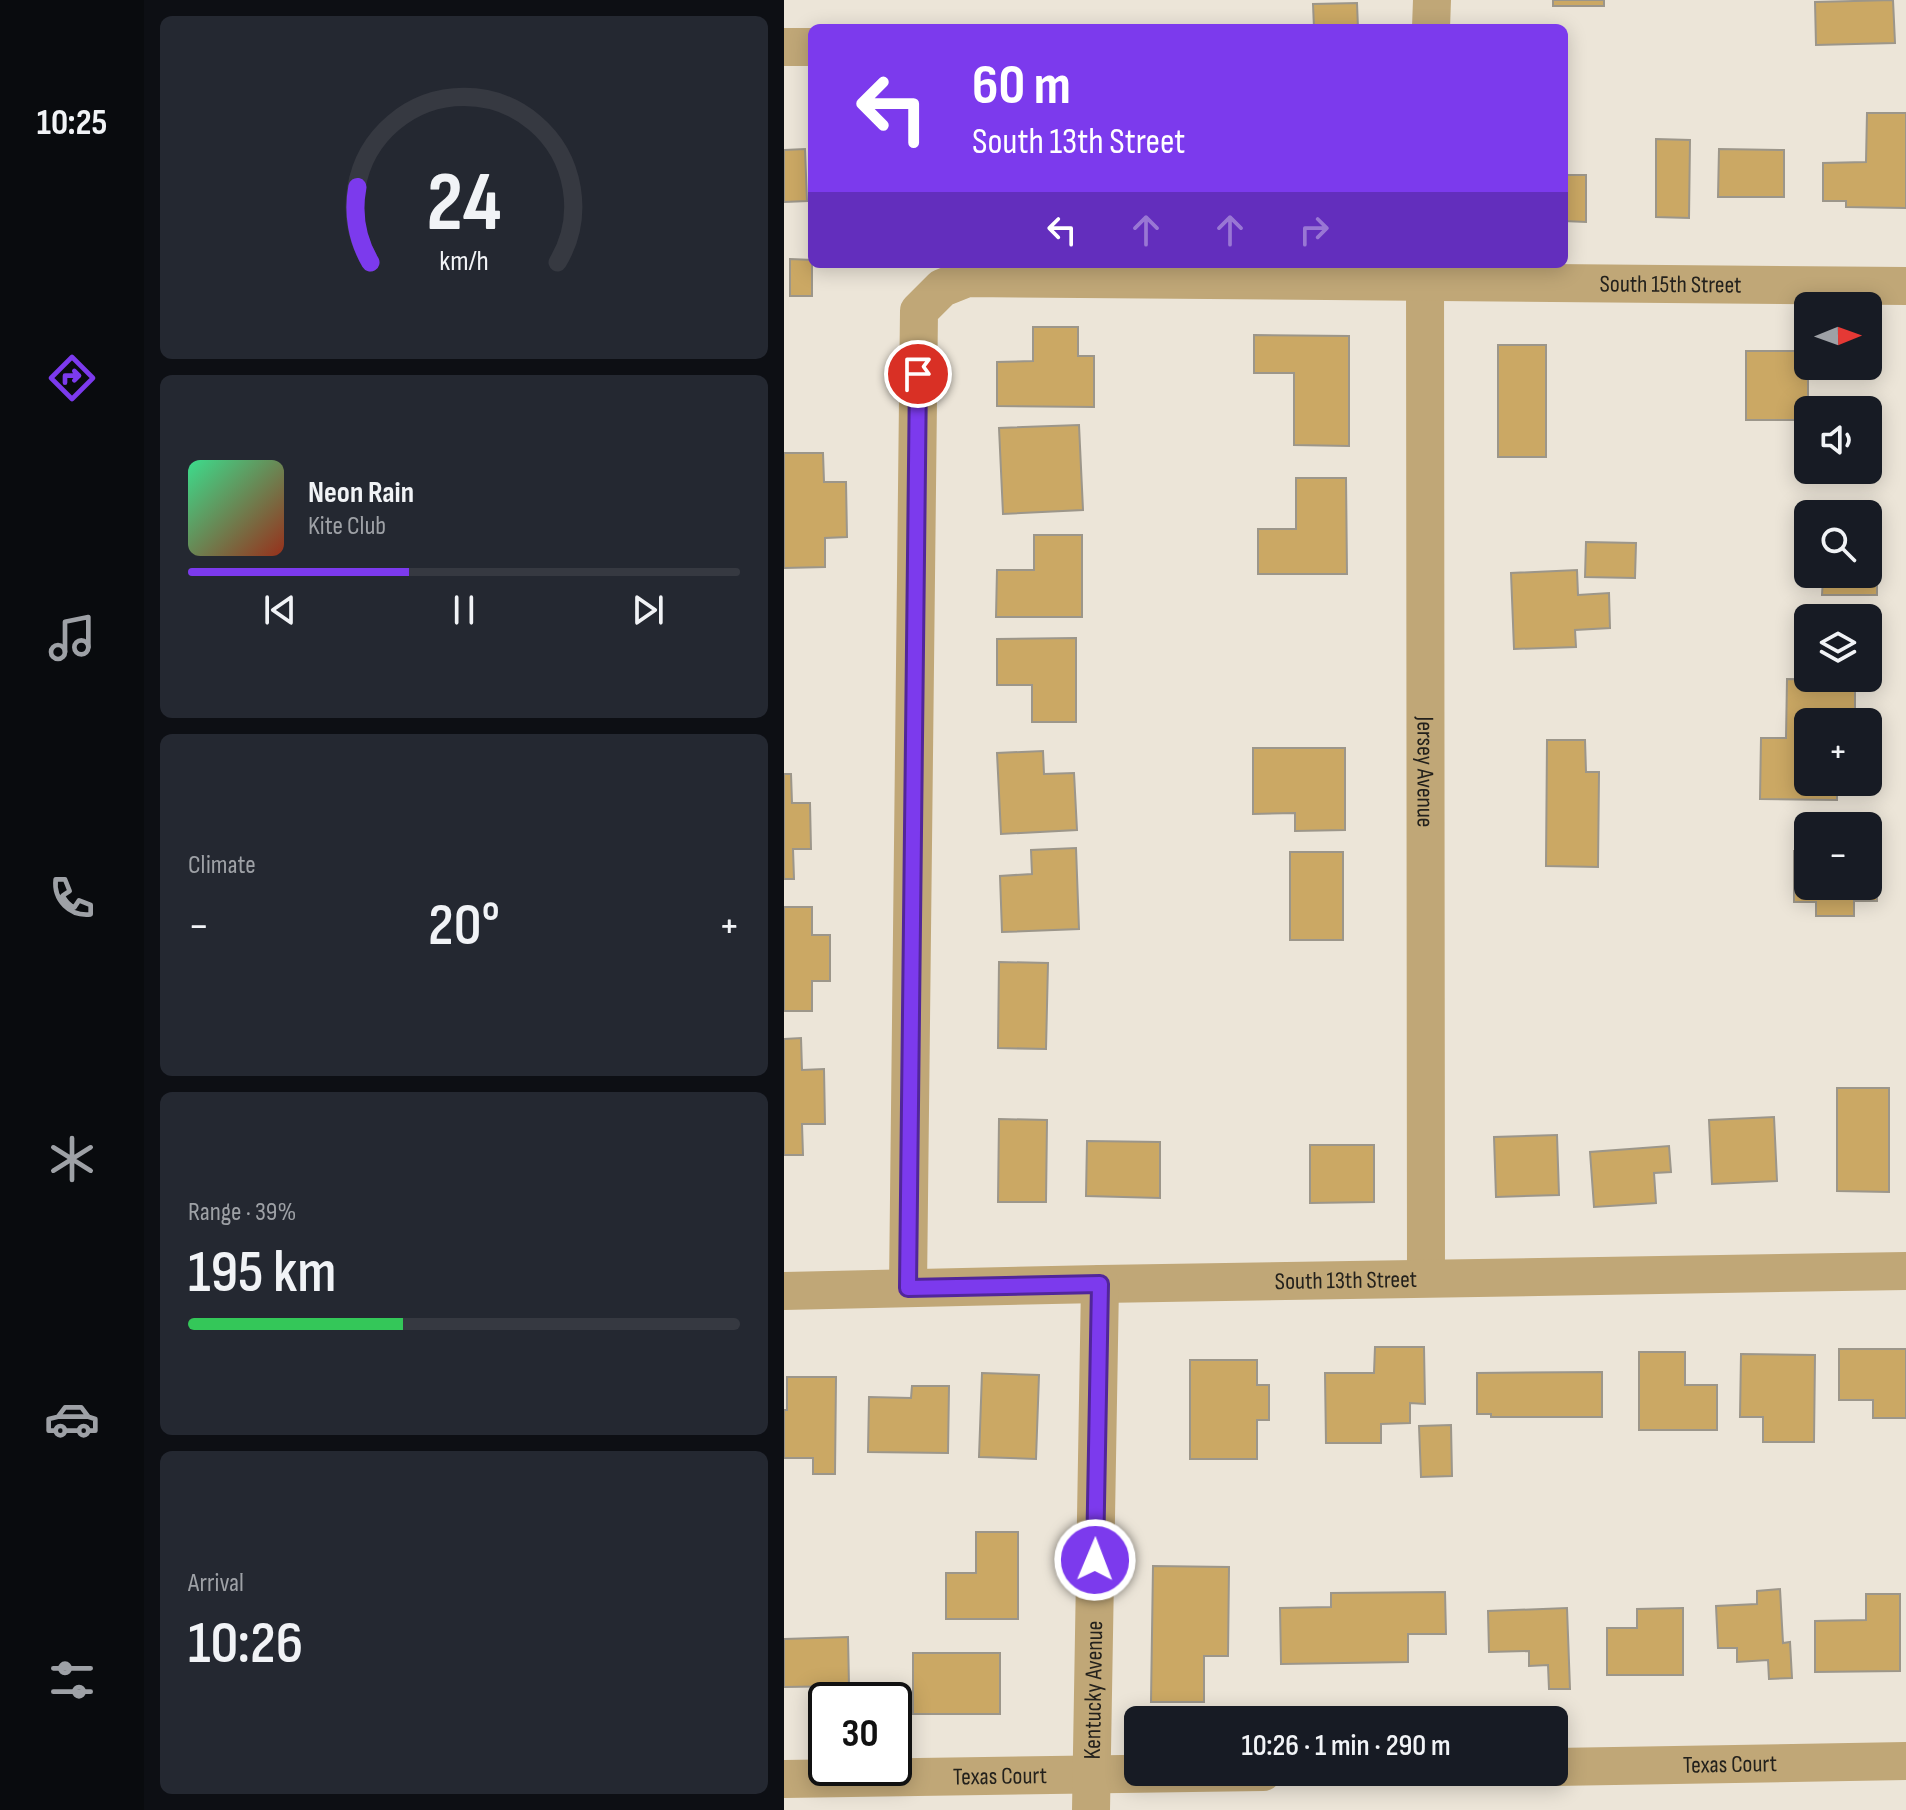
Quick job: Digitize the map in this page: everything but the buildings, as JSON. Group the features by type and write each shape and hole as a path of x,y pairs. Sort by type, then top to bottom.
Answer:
{"street":[{"path":"1431,24 1432,0"},
{"path":"784,47 808,47"},
{"name":"South 15th Street","path":"908,1288 919,311 942,288 967,278 1425,274 1906,286"},
{"name":"Jersey Avenue","path":"1425,274 1426,1278"},
{"name":"South 13th Street","path":"784,1291 1906,1271"},
{"name":"Kentucky Avenue","path":"1091,1792 1100,1284"},
{"name":"Texas Court","path":"1568,1767 1906,1761"},
{"name":"Texas Court","path":"784,1779 1091,1792 1143,1786"}],"route":[{"path":"918,374 908,1288 1100,1284 1095,1560"}]}
